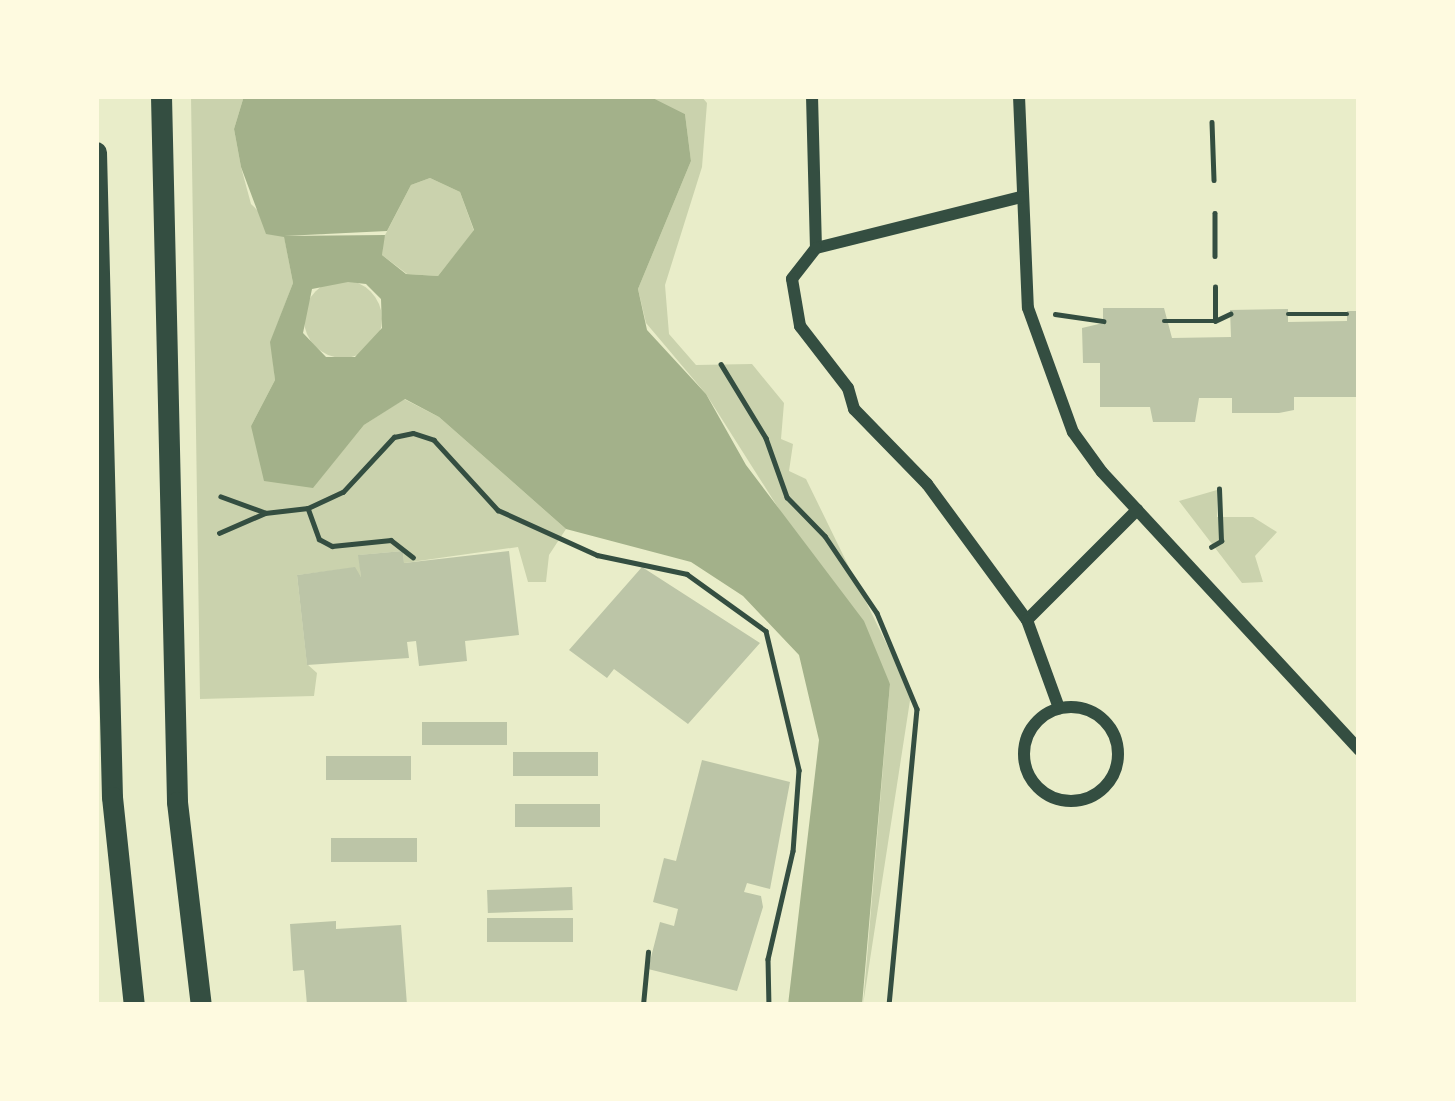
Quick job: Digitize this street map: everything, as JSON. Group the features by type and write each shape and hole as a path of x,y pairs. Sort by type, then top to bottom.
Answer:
{"main road":[{"path":"161,96 177,802 201,1005"},
{"path":"96,152 112,797 134,1005"}],"street":[{"path":"812,96 816,248 793,279 800,326 848,388 854,410 927,484 1027,620 1059,708"},
{"path":"1018,96 1028,308 1054,393 1102,472 1359,750"},
{"path":"816,248 1021,197"},
{"path":"1027,620 1137,510"},
{"path":"1059,708 1091,710 1114,733 1118,765 1087,799 1056,799 1025,768 1026,738 1059,708"}],"path":[{"path":"1212,122 1214,180"},
{"path":"1215,213 1215,256"},
{"path":"1214,321 1215,287"},
{"path":"1054,314 1103,321"},
{"path":"1164,321 1214,321 1230,314"},
{"path":"1288,314 1346,314"},
{"path":"721,364 766,438 787,497 825,536 877,613 917,709 890,1005"},
{"path":"219,533 265,513 308,508 343,492 394,437 412,433 446,450 497,510 598,555 687,574 766,631 799,770 793,851 768,959 769,1005"},
{"path":"1211,547 1221,541 1220,489"},
{"path":"221,497 265,513"},
{"path":"308,508 319,539 332,546 391,540 412,557"},
{"path":"643,1005 648,952"}],"shaded area":[{"path":"191,96 244,96 234,129 241,167 251,204 284,236 293,283 271,341 275,380 251,426 313,487 364,425 404,399 439,417 566,529 549,555 546,582 528,582 518,547 404,563 403,551 359,555 361,577 354,568 297,575 307,664 317,673 314,696 200,699"},
{"path":"244,96 649,96 685,114 691,161 638,289 647,330 706,394 746,465 864,621 890,684 862,1005 788,1005 819,740 799,655 743,596 691,562 566,529 439,417 405,399 364,425 313,488 264,481 251,426 275,380 270,342 293,283 284,237 266,234 241,167 234,129","holes":["430,178 460,192 474,230 438,276 406,274 382,255 385,235 284,236 387,231 411,185","348,282 366,284 381,299 382,328 355,357 326,357 303,333 312,289"]},
{"path":"649,96 701,96 707,103 702,167 665,285 669,334 696,365 752,364 784,403 781,439 793,444 789,471 806,479 911,694 863,1005 890,684 706,394 646,323 638,289 691,161 685,114"},
{"path":"430,178 460,192 474,231 438,276 407,274 382,255 383,239 411,185"},
{"path":"343,280 370,292 382,319 370,346 343,358 316,346 304,319 316,292"},
{"path":"1217,490 1217,517 1253,517 1277,532 1255,556 1263,582 1242,583 1179,501"}],"building":[{"path":"1103,308 1164,308 1172,338 1231,337 1230,310 1288,309 1288,322 1347,321 1347,311 1359,311 1359,397 1294,397 1294,410 1279,413 1232,413 1232,398 1199,398 1195,422 1153,422 1150,407 1100,407 1100,363 1083,363 1082,328 1103,323"},
{"path":"403,551 404,563 509,551 519,635 465,641 467,661 419,666 416,641 407,642 409,658 307,665 297,575 355,567 361,577 358,555"},
{"path":"642,567 760,643 688,724 614,669 607,678 569,650"},
{"path":"422,722 507,722 507,745 422,745"},
{"path":"513,752 598,752 598,776 513,776"},
{"path":"326,756 411,756 411,780 326,780"},
{"path":"702,760 790,782 770,889 747,883 744,892 761,896 763,907 737,991 648,969 660,922 674,926 678,909 653,902 664,858 676,861"},
{"path":"515,804 600,804 600,827 515,827"},
{"path":"331,838 417,838 417,862 331,862"},
{"path":"572,887 573,910 488,913 487,890"},
{"path":"487,918 573,918 573,942 487,942"},
{"path":"336,921 336,929 401,925 407,1005 307,1005 304,970 293,971 290,924"}]}
